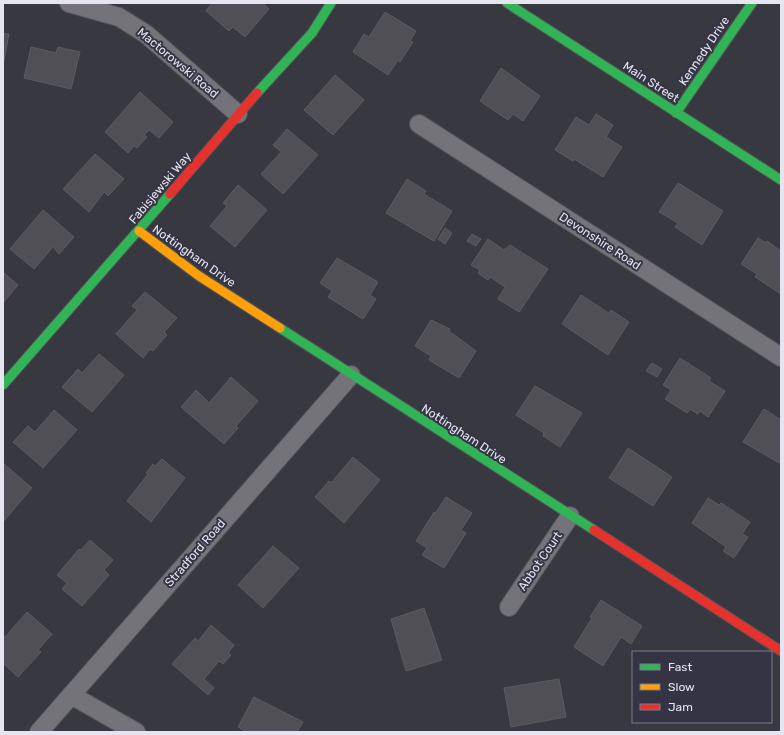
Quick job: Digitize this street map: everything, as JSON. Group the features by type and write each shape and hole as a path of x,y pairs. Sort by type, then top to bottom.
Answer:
{"street":[{"name":"Mactorowski Road","path":"68,3 119,17 146,34 238,114"},
{"name":"Fabisjewski Way","path":"3,385 139,231 238,114 312,33 331,3"},
{"name":"Main Street","path":"507,3 781,180"},
{"name":"Kennedy Drive","path":"676,112 752,3"},
{"name":"Devonshire Road","path":"419,124 781,357"},
{"name":"Nottingham Drive","path":"139,231 199,276 781,651"},
{"name":"Stradford Road","path":"39,732 351,375"},
{"name":"Abbot Court","path":"510,607 570,516"},
{"path":"71,695 136,732"}],"building":[{"path":"212,3 263,3 269,9 245,37 233,27 229,31 206,11"},
{"path":"385,12 416,31 410,41 413,42 400,62 398,60 388,75 353,52 364,34 369,37"},
{"path":"3,33 9,34 3,66"},
{"path":"31,47 56,53 58,47 80,52 71,89 24,78"},
{"path":"501,68 540,96 523,121 513,114 508,120 480,101"},
{"path":"335,75 364,100 333,135 304,110"},
{"path":"140,92 173,122 159,138 149,130 144,135 147,137 137,148 134,146 128,153 105,132"},
{"path":"596,114 613,125 606,137 622,147 603,177 574,159 573,161 555,150 576,117 589,125"},
{"path":"287,129 318,155 283,194 261,174 281,152 273,145"},
{"path":"95,154 124,179 108,196 104,192 89,212 63,189"},
{"path":"407,179 426,191 424,194 452,211 434,241 386,213"},
{"path":"678,183 723,211 702,245 675,227 678,223 659,212"},
{"path":"238,185 267,210 235,247 210,226 227,206 223,203"},
{"path":"43,210 74,237 59,254 53,247 34,269 10,249"},
{"path":"445,228 452,233 445,244 438,239"},
{"path":"472,234 481,239 476,246 467,241"},
{"path":"758,238 766,243 767,241 781,251 781,294 755,277 757,274 741,264"},
{"path":"488,239 504,250 510,245 548,269 519,312 498,299 505,287 490,277 488,280 478,273 480,270 471,265"},
{"path":"337,258 378,282 370,295 376,299 363,319 328,297 332,291 320,283"},
{"path":"3,272 18,285 3,303"},
{"path":"145,292 177,318 164,332 167,335 153,351 150,349 143,358 116,334 137,310 132,306"},
{"path":"581,295 609,313 611,310 629,322 608,355 562,324"},
{"path":"431,320 450,329 449,331 476,351 459,378 429,360 431,356 415,346"},
{"path":"99,354 124,375 92,412 62,387 78,369 82,373"},
{"path":"680,358 711,378 709,381 725,391 708,417 700,411 698,414 690,409 687,413 665,399 671,390 663,385"},
{"path":"652,363 662,369 657,377 646,371"},
{"path":"231,377 258,401 236,426 238,428 224,444 181,407 196,390 209,403"},
{"path":"535,386 582,413 560,447 543,436 544,433 516,415"},
{"path":"764,409 781,420 781,464 743,442"},
{"path":"54,410 77,430 43,468 13,442 28,426 35,432"},
{"path":"628,448 672,477 653,506 609,478"},
{"path":"353,457 380,480 344,523 315,497 329,481 331,483"},
{"path":"162,459 185,478 151,522 127,501 148,474 146,473 153,464 155,466"},
{"path":"3,463 32,488 3,522"},
{"path":"446,497 472,513 461,530 466,533 444,568 422,555 427,548 416,541 434,512 435,514"},
{"path":"708,498 719,505 721,503 750,522 742,534 748,537 734,558 723,551 726,547 692,523"},
{"path":"90,540 113,560 104,570 109,575 82,606 62,589 67,583 57,575 79,549 81,550"},
{"path":"273,546 299,568 263,608 238,585"},
{"path":"601,600 642,626 631,644 621,637 603,666 574,647"},
{"path":"424,608 442,660 406,671 391,619"},
{"path":"27,612 52,634 38,650 41,652 18,677 3,663 3,636 5,637"},
{"path":"211,625 234,645 228,653 231,655 223,664 219,661 204,679 214,688 208,695 172,664 195,638 198,641"},
{"path":"559,679 566,717 511,727 504,688"},
{"path":"254,697 303,722 297,732 247,732 238,727"}],"traffic: fast":[{"path":"257,93 312,33 331,3"},
{"path":"507,3 781,180"},
{"path":"676,113 752,3"},
{"path":"3,385 170,194"},
{"path":"280,328 594,530"}],"traffic: slow":[{"path":"139,231 199,276 280,328"}],"traffic: jam":[{"path":"170,194 257,93"},
{"path":"594,530 781,651"}]}
